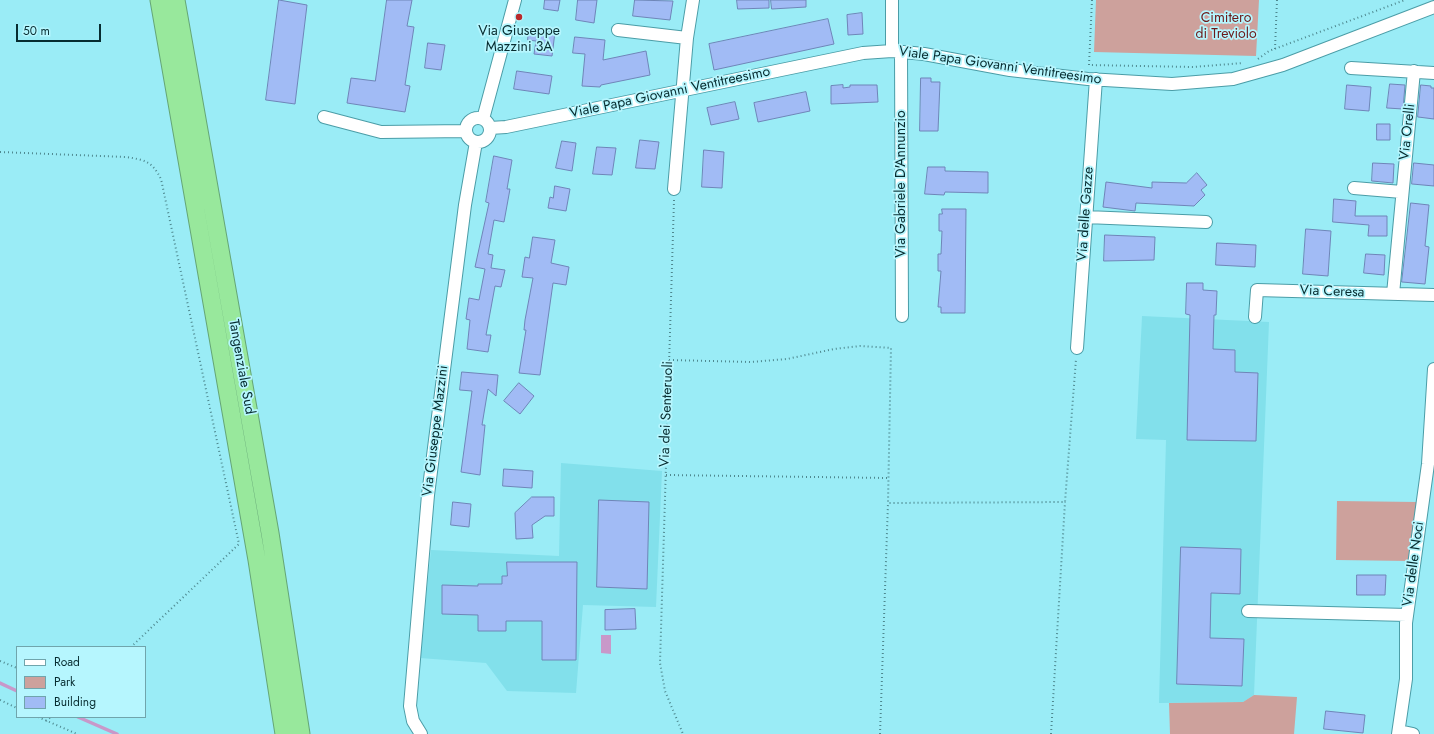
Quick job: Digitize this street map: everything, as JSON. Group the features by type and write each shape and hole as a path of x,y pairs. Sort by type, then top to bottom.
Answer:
{"highway":[{"name":"Tangenziale Sud","path":"159,0 257,560 284,734"},
{"name":"Tangenziale Sud","path":"176,0 270,533 301,734"}],"street":[{"path":"486,124 473,118 469,121 466,131 471,140 476,142 485,139 488,136 486,124 515,0"},
{"path":"674,189 684,90 687,38 693,0"},
{"name":"Via Gabriele D'Annunzio","path":"892,0 897,51 902,316"},
{"name":"Viale Papa Giovanni Ventitreesimo","path":"486,124 506,127 863,53 897,51 924,54 1010,70 1096,80 1172,84 1233,79 1283,64 1434,7"},
{"path":"618,30 687,38"},
{"path":"1351,68 1434,73"},
{"name":"Via Orelli","path":"1393,294 1414,71"},
{"name":"Via delle Gazze","path":"1077,348 1096,80"},
{"path":"324,116 381,132 466,131"},
{"name":"Via Giuseppe Mazzini","path":"421,734 413,721 410,701 428,495 465,204 476,142"},
{"path":"1354,188 1402,192"},
{"path":"1086,217 1206,222"},
{"name":"Via Ceresa","path":"1255,317 1257,290 1434,295"},
{"name":"Via delle Noci","path":"1399,732 1406,678 1407,615 1428,464 1434,369"},
{"path":"1248,610 1407,615"},
{"path":"1399,732 1413,734"}],"path":[{"path":"1092,0 1089,66 1193,68 1247,63"},
{"path":"1275,48 1277,0"},
{"path":"1254,62 1275,48 1405,0"},
{"path":"0,152 143,159 155,167 162,179 239,544 132,646"},
{"name":"Via dei Senteruoli","path":"674,189 660,663 665,691 683,734"},
{"path":"669,360 751,362 787,360 834,349 860,346 891,348 888,503 880,734"},
{"path":"1051,734 1065,502 1077,348"},
{"path":"666,475 888,478"},
{"path":"888,503 1065,502"},
{"path":"0,660 16,668"},
{"path":"0,700 16,708"},
{"path":"40,718 77,734"},
{"path":"46,721 50,718"}],"shaded area":[{"path":"1142,316 1269,322 1254,695 1243,702 1159,703 1166,440 1136,439"},
{"path":"561,463 662,471 656,607 583,605 576,693 507,691 486,663 420,658 431,550 559,556"},
{"path":"601,635 611,635 611,654 601,653"}],"green space":[{"name":"Cimitero di Treviolo","path":"1096,0 1259,0 1256,56 1094,52"},
{"path":"1337,501 1417,502 1409,561 1336,560"},
{"path":"1254,695 1297,697 1294,734 1170,734 1169,703 1243,702"}],"building":[{"path":"279,0 307,5 295,104 266,100"},
{"path":"387,0 412,0 407,26 414,27 405,85 410,86 405,112 347,103 351,78 375,81"},
{"path":"545,0 560,0 558,11 544,9"},
{"path":"578,0 597,0 594,23 576,20"},
{"path":"635,0 673,1 670,20 633,16"},
{"path":"737,0 769,0 769,8 738,9"},
{"path":"771,0 806,0 806,7 772,9"},
{"path":"862,13 863,34 848,35 847,15"},
{"path":"828,19 834,44 714,70 709,44"},
{"path":"529,29 555,32 552,56 534,54 536,41 528,40"},
{"path":"575,37 605,40 603,60 646,51 650,75 601,85 600,87 582,86 585,54 573,53"},
{"path":"428,43 445,45 441,70 425,68"},
{"path":"517,71 552,76 549,94 514,89"},
{"path":"921,78 931,78 931,82 940,82 938,131 920,131"},
{"path":"1390,84 1405,85 1403,109 1387,108"},
{"path":"843,85 843,88 850,87 850,85 877,85 878,102 831,104 831,86"},
{"path":"1347,85 1371,87 1369,111 1345,109"},
{"path":"1421,85 1431,86 1431,88 1434,88 1434,119 1418,117"},
{"path":"806,92 810,111 758,122 754,103"},
{"path":"735,102 739,119 711,125 707,108"},
{"path":"1377,124 1390,124 1390,140 1377,140"},
{"path":"640,140 659,142 655,169 636,168"},
{"path":"562,141 576,143 572,171 556,168"},
{"path":"597,147 616,148 612,175 593,174"},
{"path":"704,150 724,152 722,188 702,187"},
{"path":"494,156 512,160 507,189 510,189 504,222 494,220 488,254 493,255 491,268 505,270 501,287 495,286 486,335 491,335 488,352 467,349 470,320 466,319 469,298 479,300 485,269 475,267 489,203 486,202"},
{"path":"1373,163 1394,164 1393,183 1372,181"},
{"path":"1414,163 1434,165 1434,186 1412,184"},
{"path":"928,167 945,167 945,171 988,172 988,193 945,192 944,195 925,194"},
{"path":"1197,173 1207,185 1201,190 1205,195 1194,206 1136,203 1135,211 1103,207 1106,182 1152,188 1152,182 1186,183"},
{"path":"555,186 570,189 566,211 548,208 550,197 553,198"},
{"path":"1334,199 1356,201 1355,216 1387,216 1387,236 1368,236 1369,225 1333,222"},
{"path":"1411,203 1429,205 1425,246 1429,247 1425,284 1402,282"},
{"path":"942,209 966,209 965,313 941,313 941,307 938,307 941,271 938,271 938,254 941,254 942,231 939,231 939,214 942,214"},
{"path":"1306,229 1331,231 1328,276 1303,274"},
{"path":"1105,235 1155,237 1154,260 1104,261"},
{"path":"533,237 555,240 551,263 569,267 566,285 553,283 540,375 519,373 526,330 524,330 525,320 533,278 522,277 525,257 529,258"},
{"path":"1217,243 1256,245 1255,267 1216,265"},
{"path":"1366,254 1385,255 1384,275 1364,273"},
{"path":"1187,283 1203,283 1203,290 1217,291 1216,315 1214,315 1213,349 1235,350 1235,372 1258,373 1256,441 1187,440 1190,315 1186,314"},
{"path":"462,372 498,375 496,396 488,389 482,425 485,425 480,475 461,472 472,391 460,390"},
{"path":"519,383 534,396 520,414 504,401"},
{"path":"504,469 533,471 532,488 503,486"},
{"path":"532,497 554,497 554,516 545,516 532,525 533,538 516,539 515,513"},
{"path":"599,500 649,502 647,589 597,587"},
{"path":"453,502 471,504 469,527 451,525"},
{"path":"1181,547 1241,549 1240,594 1211,593 1210,638 1244,639 1242,686 1177,684"},
{"path":"507,562 577,562 576,660 542,660 542,621 506,621 506,631 478,631 478,615 442,614 442,585 478,586 478,584 502,584 502,576 507,576"},
{"path":"1357,575 1386,575 1385,595 1357,595"},
{"path":"635,609 636,629 605,630 605,610"},
{"path":"1326,711 1365,715 1363,733 1324,729"}],"waterway":[{"path":"0,683 16,691"},
{"path":"80,718 117,734"}],"place":[{"name":"Via Giuseppe Mazzini 3A","path":"519,17"}]}
